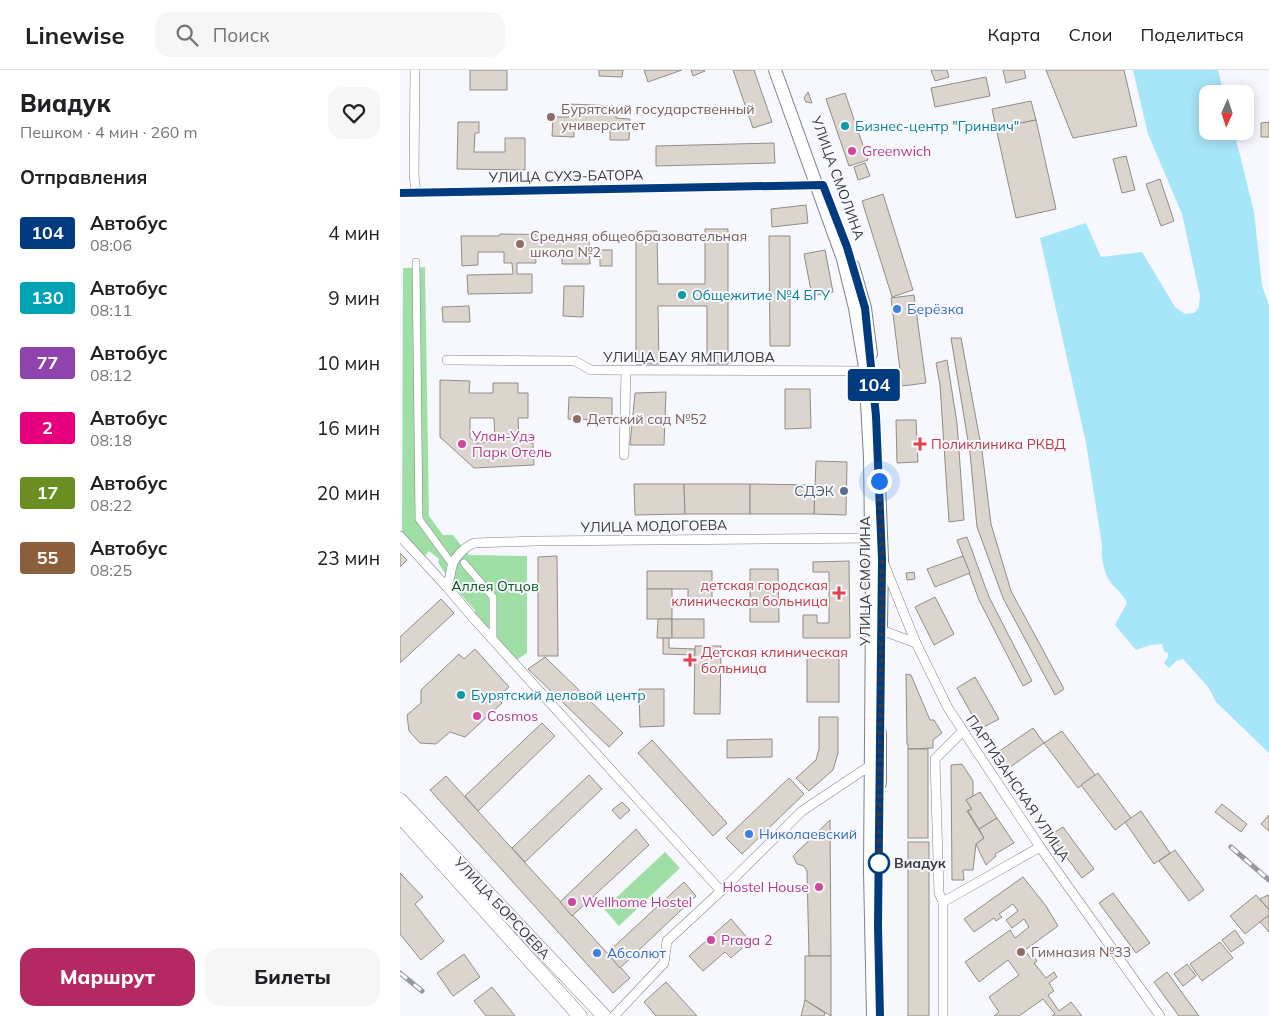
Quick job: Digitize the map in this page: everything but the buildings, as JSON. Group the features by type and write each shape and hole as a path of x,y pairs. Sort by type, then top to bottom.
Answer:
{"main road":[{"path":"775,70 819,185"},
{"name":"УЛИЦА СМОЛИНА","path":"784,70 819,185 847,247 865,308 869,371 876,416 876,538 882,559 876,762 880,1016"},
{"path":"873,1016 870,871 876,762 876,538"},
{"name":"УЛИЦА БОРСОЕВА","path":"400,800 604,1016"},
{"name":"УЛИЦА БОРСОЕВА","path":"400,816 580,1016"}],"street":[{"path":"415,70 414,174 416,193"},
{"name":"УЛИЦА СУХЭ-БАТОРА","path":"400,193 819,185"},
{"path":"416,262 419,519 452,564 448,583"},
{"name":"УЛИЦА БАУ ЯМПИЛОВА","path":"447,360 575,361 591,370 869,371"},
{"path":"624,455 626,370"},
{"path":"400,536 448,583 493,640 721,891"},
{"name":"УЛИЦА МОДОГОЕВА","path":"452,564 468,545 475,543 876,538"},
{"name":"ПАРТИЗАНСКАЯ УЛИЦА","path":"882,559 916,643 948,708 1040,847 1160,1016"},
{"path":"464,563 493,597 493,640"},
{"path":"881,630 916,643"},
{"path":"944,1016 943,902 939,893 935,759 963,731"},
{"path":"614,1016 664,964 667,941 802,811 876,762"},
{"path":"943,902 1040,847"}],"green space":[{"name":"Аллея Отцов","path":"425,267 429,516 443,535 453,535 469,555 527,556 527,653 513,662 474,619 475,610 452,585 438,562 439,559 429,551 425,556 421,552 419,554 402,536 403,268"},
{"path":"665,852 680,868 619,926 604,909"}],"water":[{"path":"1133,70 1218,70 1222,85 1199,85 1199,140 1236,140 1254,212 1262,285 1269,306 1269,753 1216,702 1209,688 1183,659 1176,661 1169,668 1164,663 1168,653 1164,651 1162,644 1150,645 1136,650 1115,625 1127,603 1109,580 1104,567 1086,443 1040,238 1086,223 1101,257 1142,252 1175,307 1185,314 1194,313 1199,307 1200,296 1182,214 1148,134"}],"railway":[{"path":"1231,847 1269,880"},
{"path":"400,973 422,991"}],"bus line":[{"name":"104","path":"400,193 823,185 847,247 865,308 876,416 882,559 878,926 880,1016"}],"place":[{"name":"Бурятский государственный университет","path":"551,117"},
{"name":"Бизнес-центр \"Гринвич\"","path":"845,126"},
{"name":"Greenwich","path":"852,151"},
{"name":"Средняя общеобразовательная школа №2","path":"520,244"},
{"name":"Общежитие №4 БГУ","path":"682,295"},
{"name":"Берёзка","path":"897,309"},
{"name":"Детский сад №52","path":"577,419"},
{"name":"Улан-Удэ Парк Отель","path":"462,444"},
{"name":"Поликлиника РКВД","path":"920,444"},
{"name":"СДЭК","path":"844,491"},
{"name":"детская городская клиническая больница","path":"839,593"},
{"name":"Детская клиническая больница","path":"690,660"},
{"name":"Бурятский деловой центр","path":"461,695"},
{"name":"Cosmos","path":"477,716"},
{"name":"Николаевский","path":"749,834"},
{"name":"Виадук","path":"879,863"},
{"name":"Hostel House","path":"819,887"},
{"name":"Wellhome Hostel","path":"572,902"},
{"name":"Praga 2","path":"711,940"},
{"name":"Гимназия №33","path":"1021,952"},
{"name":"Абсолют","path":"597,953"}],"route":[{"path":"879,481 882,559 879,870 879,863"}]}
